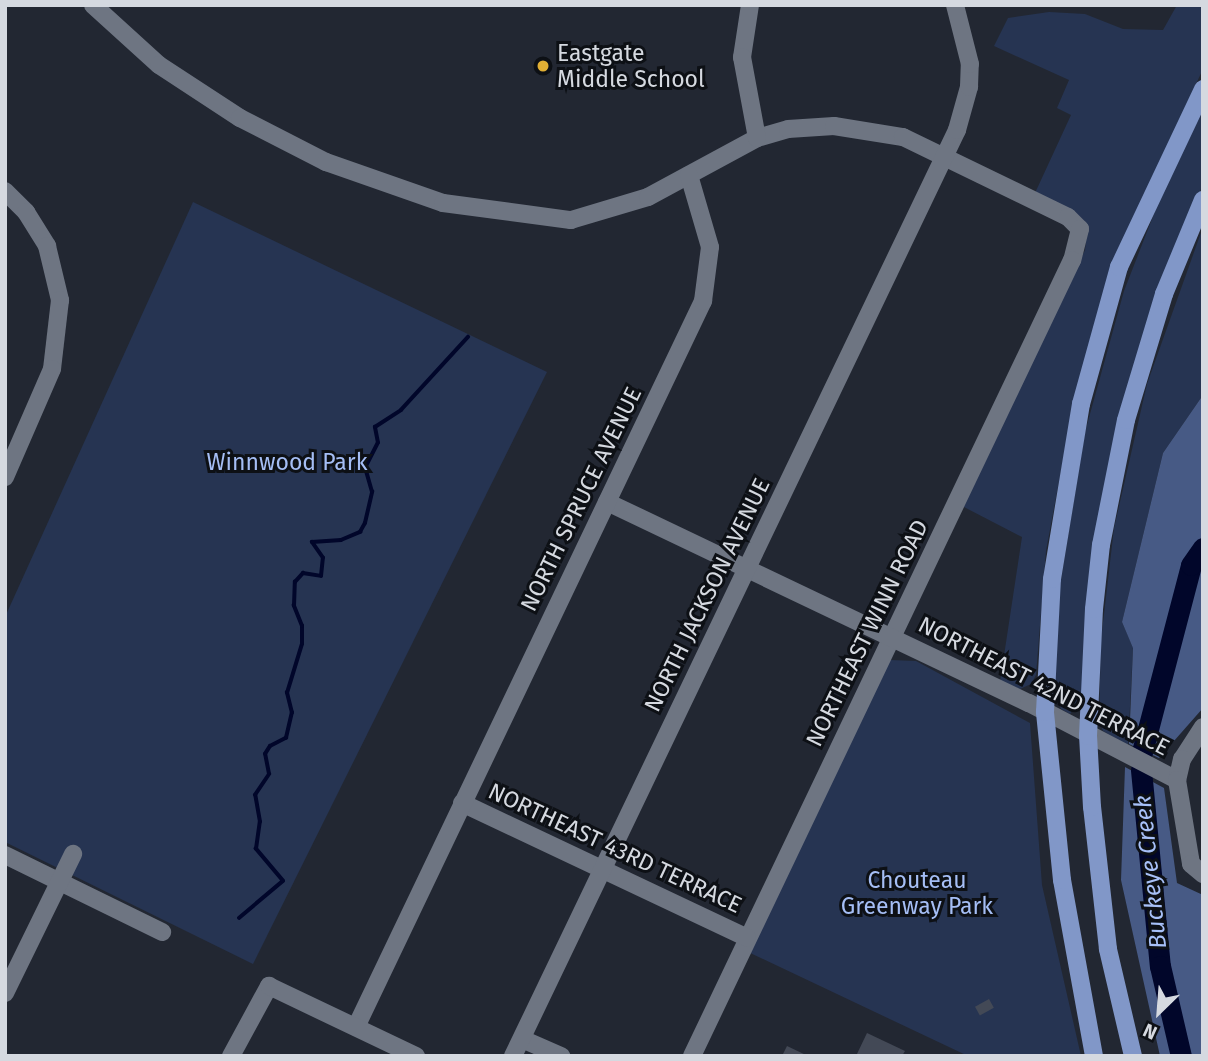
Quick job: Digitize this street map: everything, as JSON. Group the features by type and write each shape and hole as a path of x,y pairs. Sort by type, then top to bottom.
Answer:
{"main road":[{"path":"1094,1056 1062,880 1045,712 1052,579 1081,404 1119,267 1203,89"},
{"path":"1133,1056 1108,949 1087,736 1094,609 1113,476 1164,294 1203,200"}],"street":[{"path":"93,5 159,65 240,118 326,162 408,194 492,213 571,220 626,206 757,138 800,127 834,126 902,137 944,155"},
{"path":"750,5 743,57 757,138"},
{"name":"NORTH JACKSON AVENUE","path":"513,1056 961,120 969,87 967,42 955,5"},
{"name":"NORTHEAST WINN ROAD","path":"692,1056 1072,260 1080,229 1068,217 944,155"},
{"name":"NORTH SPRUCE AVENUE","path":"356,1027 706,293 710,247 689,175"},
{"path":"5,191 26,212 47,246 60,300 51,369 5,477"},
{"name":"NORTHEAST 42ND TERRACE","path":"607,502 1045,712 1087,736 1177,780 1191,864 1203,874"},
{"path":"1177,780 1182,759 1203,727"},
{"name":"NORTHEAST 43RD TERRACE","path":"462,803 747,938"},
{"path":"5,993 73,854"},
{"path":"5,855 162,932"},
{"path":"232,1056 269,986 416,1056"},
{"path":"522,1039 561,1056"}],"green space":[{"path":"1177,5 1203,5 1203,69 1127,232 1075,396 1046,551 1036,675 1031,684 1020,689 1000,682 1022,537 962,506 1085,250 1087,230 1035,193 1071,115 1057,108 1069,80 994,46 1008,18 1049,12 1085,14 1123,29 1163,30"},
{"path":"1203,109 1203,184 1141,343 1081,699 1070,714 1061,709 1054,691 1060,586 1085,432 1124,291 1157,206"},
{"name":"Winnwood Park","path":"193,202 547,372 253,964 5,842 5,617"},
{"path":"1203,227 1203,395 1163,453 1122,622 1133,647 1128,746 1103,731 1099,720 1101,640 1114,528 1147,384"},
{"name":"Chouteau Greenway Park","path":"890,660 916,661 1030,723 1042,885 1081,1056 968,1056 748,952"}],"shaded area":[{"path":"1203,395 1203,708 1159,758 1129,744 1133,648 1122,622 1163,453"},
{"path":"1125,767 1164,788 1177,883 1203,895 1203,1056 1160,1056 1121,880"}],"building":[{"path":"989,999 994,1008 980,1016 975,1007"},
{"path":"867,1033 905,1051 902,1056 856,1056"},
{"path":"787,1046 808,1056 782,1056"}],"waterway":[{"path":"239,918 283,881 256,849 260,822 255,795 269,774 265,754 270,746 286,738 292,713 287,693 302,644 302,626 294,606 295,582 303,573 321,576 323,558 312,542 341,540 360,532 365,523 372,492 365,468 378,443 375,427 401,410 468,337"},
{"name":"Buckeye Creek","path":"1142,752 1191,565 1203,548"},
{"name":"Buckeye Creek","path":"1141,770 1160,966 1181,1056"}],"place":[{"name":"Eastgate Middle School","path":"543,66"}]}
